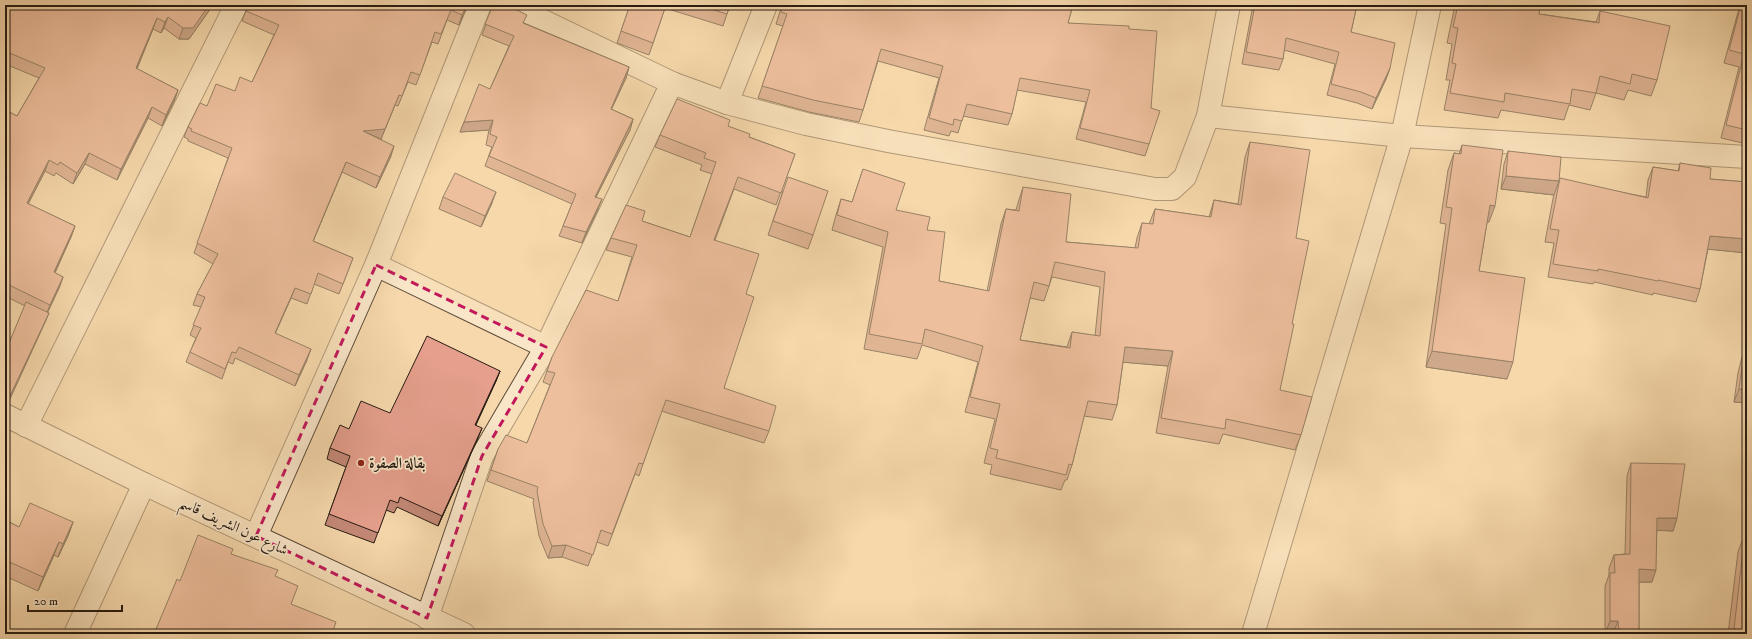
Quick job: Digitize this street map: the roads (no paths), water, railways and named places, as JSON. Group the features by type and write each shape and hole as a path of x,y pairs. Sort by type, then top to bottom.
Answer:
{"street":[{"path":"26,426 236,5"},
{"path":"256,536 376,265 480,5"},
{"path":"510,5 672,83 727,103 806,124 888,141 1155,189 1172,189 1185,177 1208,116 1229,5"},
{"path":"727,103 766,5"},
{"path":"1253,634 1402,136 1430,5"},
{"path":"427,618 482,456 546,347 672,83"},
{"path":"1208,116 1402,136 1747,157"},
{"path":"376,265 546,347"},
{"name":"شارع عون الشريف قاسم","path":"5,415 144,484 427,618 464,634"},
{"path":"75,634 144,484"}],"place":[{"name":"بقالة الصفوة","path":"361,463"}]}
